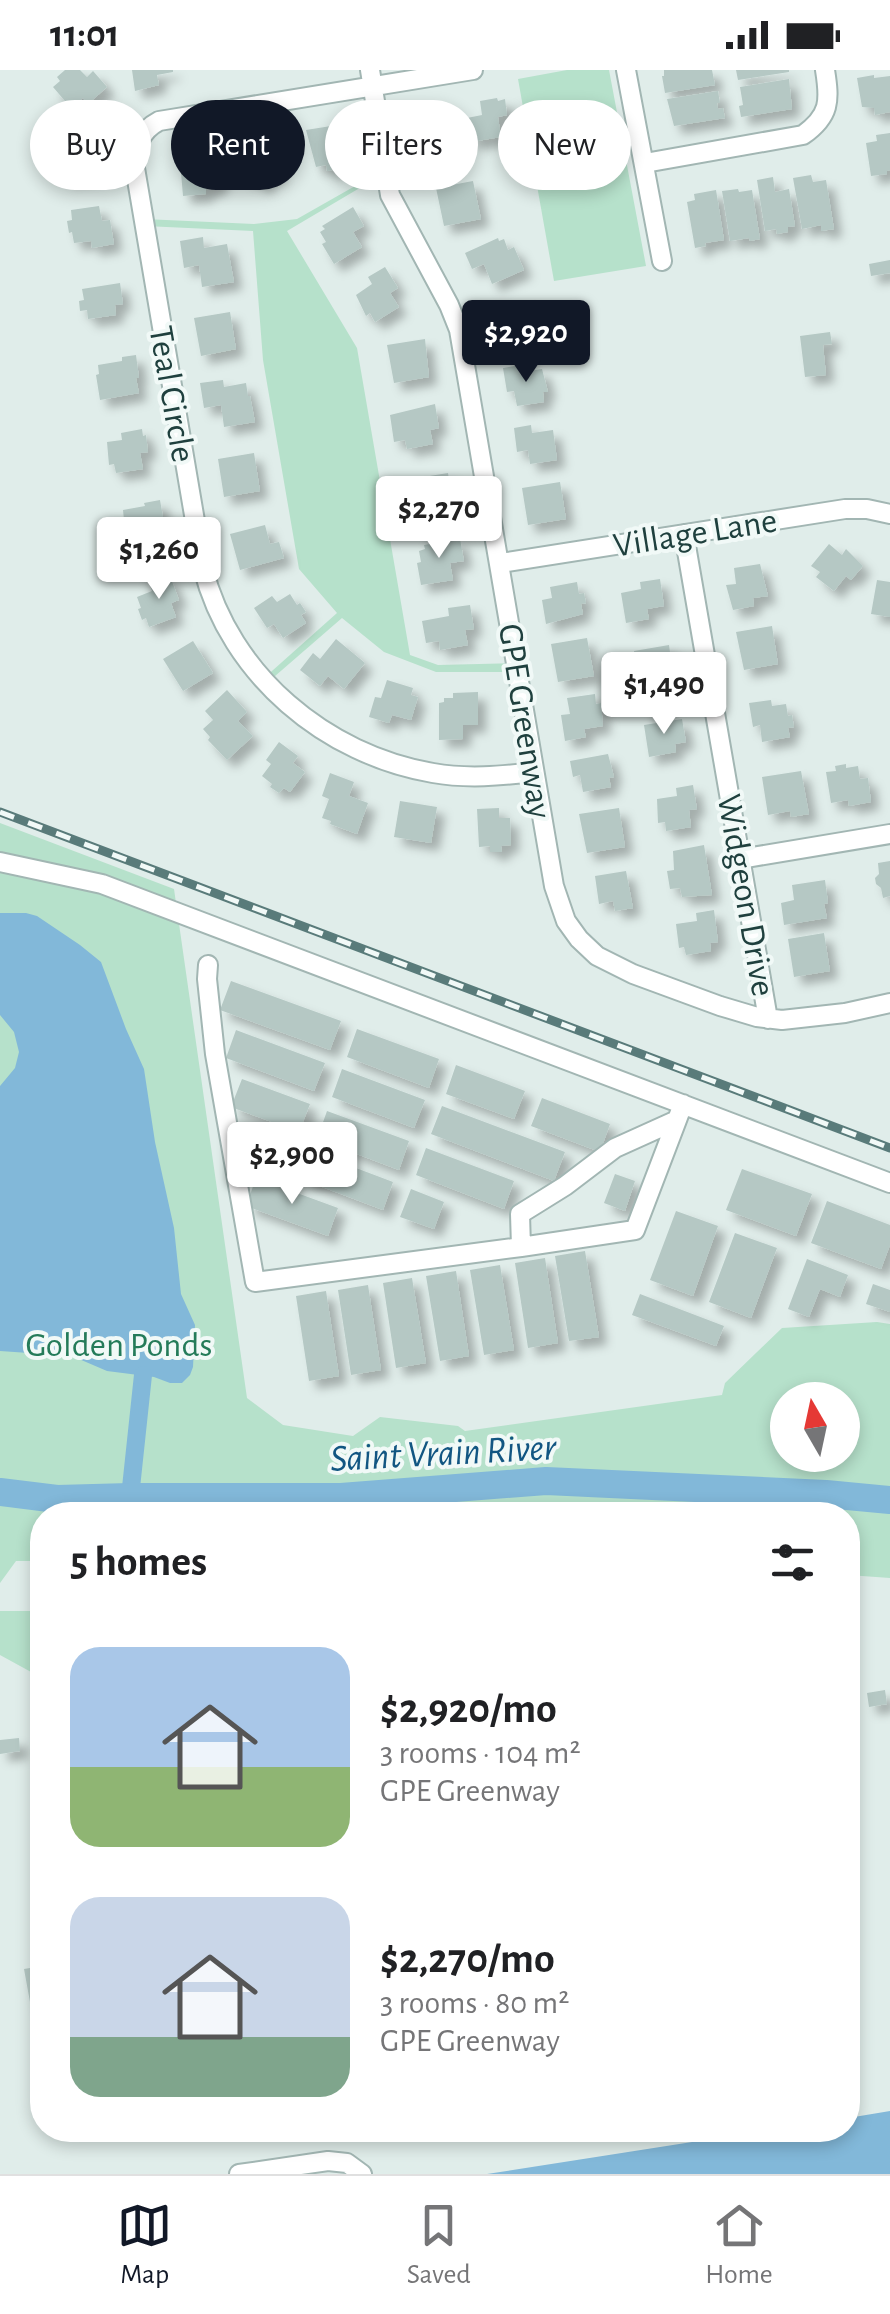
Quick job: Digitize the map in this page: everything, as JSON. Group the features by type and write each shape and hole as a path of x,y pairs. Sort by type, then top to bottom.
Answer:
{"street":[{"name":"Teal Circle","path":"472,70 371,78 164,120 148,129 138,146 136,172 203,568 216,606 248,662 286,702 333,736 375,757 434,773 479,776 534,772"},
{"path":"626,70 662,260"},
{"path":"645,163 802,134 818,124 827,107 825,70"},
{"name":"GPE Greenway","path":"371,78 390,195 459,330 556,898 566,921 587,948 608,962 743,1014 768,1019 836,1014 890,1003"},
{"name":"Village Lane","path":"500,563 845,509 867,508 890,514"},
{"name":"Widgeon Drive","path":"684,534 768,1019"},
{"path":"740,859 890,834"},
{"path":"0,862 102,884 680,1112 890,1183"},
{"path":"208,965 215,1054 255,1282 635,1230 680,1112"},
{"path":"521,1247 520,1214 566,1186 614,1148 680,1112"},
{"path":"239,2174 328,2162 347,2163 362,2174"}],"green space":[{"path":"567,70 609,70 615,100 522,100 518,79"},
{"path":"631,187 646,266 554,281 538,190 631,190"},
{"path":"348,190 356,190 287,231 357,348 410,655 438,665 516,663 518,672 436,672 384,652 342,618 267,683 263,679 337,613 299,569 263,360 253,231 145,226 144,219 254,224 297,219"},
{"name":"Golden Ponds","path":"0,823 174,889 247,1398 283,1425 353,1436 380,1417 458,1426 465,1431 722,1395 725,1383 782,1328 890,1324 890,1578 860,1576 860,1502 30,1502 30,1561 16,1561 0,1583"},
{"path":"0,1611 30,1611 30,1671 0,1655"}],"water":[{"path":"0,913 37,916 101,962 144,1069 174,1228 181,1294 195,1325 193,1367 182,1383 107,1371 72,1356 0,1351 0,1086 15,1068 19,1052 14,1032 0,1015"},
{"path":"890,2111 890,2174 487,2174 691,2142 860,2142 860,2116"}],"building":[{"path":"65,70 80,70 87,77 93,71 107,87 92,100 64,100 53,87 60,81 57,77"},
{"path":"132,70 173,72 157,75 159,85 135,91"},
{"path":"664,70 712,70 715,85 665,93"},
{"path":"736,70 789,70 789,72 738,80"},
{"path":"890,76 890,112 875,115 874,108 862,107 857,78"},
{"path":"789,79 792,109 741,117 740,87"},
{"path":"718,91 718,109 723,108 725,118 674,126 667,99"},
{"path":"497,98 498,138 478,141 480,101"},
{"path":"325,127 325,165 316,167 306,130"},
{"path":"890,133 890,170 871,176 866,143 877,141 876,135"},
{"path":"811,175 813,182 826,180 834,229 821,231 821,225 802,229 793,178"},
{"path":"773,177 775,192 789,189 795,226 777,234 776,229 765,231 757,180"},
{"path":"182,190 206,190 206,194 183,196"},
{"path":"436,190 475,190 481,219 444,226"},
{"path":"716,190 724,240 695,248 687,202 695,200 694,194"},
{"path":"752,190 760,239 730,241 722,191"},
{"path":"99,206 102,221 110,220 114,244 92,248 91,241 74,243 67,221 72,220 71,210"},
{"path":"353,207 364,226 353,232 362,247 334,264 322,244 326,242 320,232 325,229 322,226"},
{"path":"203,237 204,248 227,244 234,282 202,287 199,265 184,268 180,241"},
{"path":"504,239 508,250 514,247 524,270 492,284 484,264 472,269 465,253"},
{"path":"890,260 890,273 871,276 869,264"},
{"path":"385,267 398,288 390,293 399,307 375,322 370,313 366,316 356,295 372,284 368,277"},
{"path":"120,283 123,304 115,305 116,315 88,319 87,310 80,311 82,289"},
{"path":"531,301 537,339 499,345 493,307"},
{"path":"230,312 236,349 201,356 194,318"},
{"path":"830,332 832,344 823,345 826,375 805,377 800,336"},
{"path":"425,339 429,377 394,383 387,345"},
{"path":"136,355 139,393 100,400 98,365"},
{"path":"521,365 522,372 542,369 548,392 543,392 544,402 517,406 514,391 507,392 503,368"},
{"path":"223,380 224,387 246,383 255,422 224,427 221,405 204,408 200,383"},
{"path":"435,404 439,428 430,430 433,444 407,449 405,440 394,442 390,415"},
{"path":"531,425 532,433 553,430 557,460 530,464 528,450 517,452 514,428"},
{"path":"142,429 148,452 140,453 143,469 116,473 114,464 109,465 107,442 122,440 121,433"},
{"path":"254,453 260,491 224,497 218,459"},
{"path":"448,473 454,510 417,516 411,479"},
{"path":"560,482 566,519 528,525 522,488"},
{"path":"160,500 163,538 124,544 120,520 124,520 123,510"},
{"path":"265,525 270,544 279,542 284,558 240,570 230,534"},
{"path":"460,539 464,561 450,563 453,580 421,585 417,563 421,562 419,551 425,549 424,545"},
{"path":"829,544 842,555 846,549 863,566 851,580 846,576 834,591 816,577 820,572 811,566"},
{"path":"760,564 768,596 753,598 754,606 733,610 726,585 736,584 734,568"},
{"path":"170,576 179,600 171,603 176,617 149,627 146,618 142,620 137,597 152,591 149,583"},
{"path":"660,579 664,606 647,609 649,619 626,623 621,593 641,589 640,582"},
{"path":"877,580 890,582 890,617 871,614"},
{"path":"577,582 586,603 581,604 583,614 546,624 542,600 552,598 550,587"},
{"path":"290,594 306,612 301,615 306,623 283,638 274,624 267,628 254,608 272,596 277,602"},
{"path":"470,605 474,629 465,630 468,645 440,650 439,641 426,643 422,621 449,616 448,608"},
{"path":"772,626 778,664 744,670 736,632"},
{"path":"587,638 594,676 558,682 551,644"},
{"path":"336,639 365,663 344,689 328,676 320,686 300,670 313,653 320,659"},
{"path":"193,641 213,673 183,691 163,659"},
{"path":"669,645 673,674 664,675 666,684 640,688 634,651"},
{"path":"387,680 413,688 411,695 418,697 411,720 392,715 389,723 369,717 375,697 381,698"},
{"path":"227,690 247,712 238,721 253,736 227,760 203,729 213,720 205,711"},
{"path":"478,692 478,725 463,725 463,739 439,740 439,703 444,698 453,698 453,693"},
{"path":"595,694 596,704 601,703 603,726 584,729 586,737 565,741 561,715 570,714 567,698"},
{"path":"771,700 772,706 786,704 794,727 788,728 790,737 762,742 760,725 753,727 749,703"},
{"path":"682,719 686,742 675,744 676,752 649,757 644,725"},
{"path":"279,742 298,756 293,763 305,772 290,792 284,788 279,793 262,776 271,764 266,760"},
{"path":"608,754 614,777 609,778 611,787 583,792 580,775 573,777 570,761"},
{"path":"846,764 846,768 858,766 860,779 868,778 871,802 849,806 848,800 831,803 826,772"},
{"path":"801,771 809,814 791,817 790,811 768,815 762,777"},
{"path":"330,773 354,782 349,796 368,803 357,834 322,818 329,799 322,796"},
{"path":"693,785 697,809 689,810 691,827 666,831 665,822 658,823 657,799 677,796 676,788"},
{"path":"400,801 437,807 431,843 394,837"},
{"path":"499,808 499,818 510,818 511,845 501,846 502,852 490,852 490,846 479,847 477,809"},
{"path":"619,808 625,847 587,853 579,814"},
{"path":"704,845 712,895 682,897 680,888 670,889 667,871 674,870 673,851"},
{"path":"890,861 890,896 883,898 875,878 879,874 878,863"},
{"path":"626,871 633,908 615,911 613,901 599,904 595,876"},
{"path":"825,880 827,918 784,925 781,903 794,900 792,885"},
{"path":"714,910 718,942 710,943 711,951 686,955 684,947 679,948 676,924 697,921 696,913"},
{"path":"824,933 830,971 794,977 788,939"},
{"path":"231,981 341,1021 330,1050 220,1010"},
{"path":"357,1029 439,1059 429,1088 347,1057"},
{"path":"236,1030 325,1063 314,1091 226,1058"},
{"path":"456,1065 525,1091 514,1119 446,1094"},
{"path":"342,1069 425,1100 414,1128 332,1097"},
{"path":"242,1079 310,1104 299,1132 231,1107"},
{"path":"542,1098 610,1124 600,1152 531,1126"},
{"path":"442,1106 565,1152 554,1181 431,1134"},
{"path":"327,1111 409,1141 399,1170 317,1139"},
{"path":"254,1130 295,1145 285,1173 244,1158"},
{"path":"426,1148 514,1181 504,1209 416,1175"},
{"path":"311,1151 393,1182 383,1210 301,1179"},
{"path":"742,1169 812,1194 796,1236 726,1210"},
{"path":"615,1174 635,1181 625,1211 604,1203"},
{"path":"256,1178 338,1208 328,1236 246,1206"},
{"path":"411,1189 444,1202 434,1229 400,1217"},
{"path":"827,1201 890,1225 890,1245 881,1269 811,1243"},
{"path":"676,1211 718,1226 693,1296 650,1280"},
{"path":"735,1233 777,1248 751,1318 709,1302"},
{"path":"585,1251 599,1337 569,1341 555,1256"},
{"path":"545,1258 558,1343 528,1348 515,1263"},
{"path":"807,1259 848,1275 840,1297 820,1289 809,1317 788,1309"},
{"path":"500,1265 514,1350 484,1355 470,1270"},
{"path":"456,1271 469,1356 440,1361 426,1276"},
{"path":"412,1278 426,1363 396,1368 383,1283"},
{"path":"873,1284 890,1290 890,1312 866,1304"},
{"path":"368,1285 381,1370 351,1375 338,1290"},
{"path":"326,1291 339,1376 309,1381 296,1296"},
{"path":"640,1294 724,1326 716,1346 632,1315"},
{"path":"885,1690 887,1704 869,1707 867,1693"},
{"path":"19,1738 20,1751 0,1754 0,1740"},
{"path":"30,1968 30,2002 24,1969"}],"waterway":[{"path":"130,1497 143,1375"},
{"name":"Saint Vrain River","path":"0,1492 57,1499 341,1497 546,1481 890,1500"}],"railway":[{"path":"0,812 890,1148"}]}
